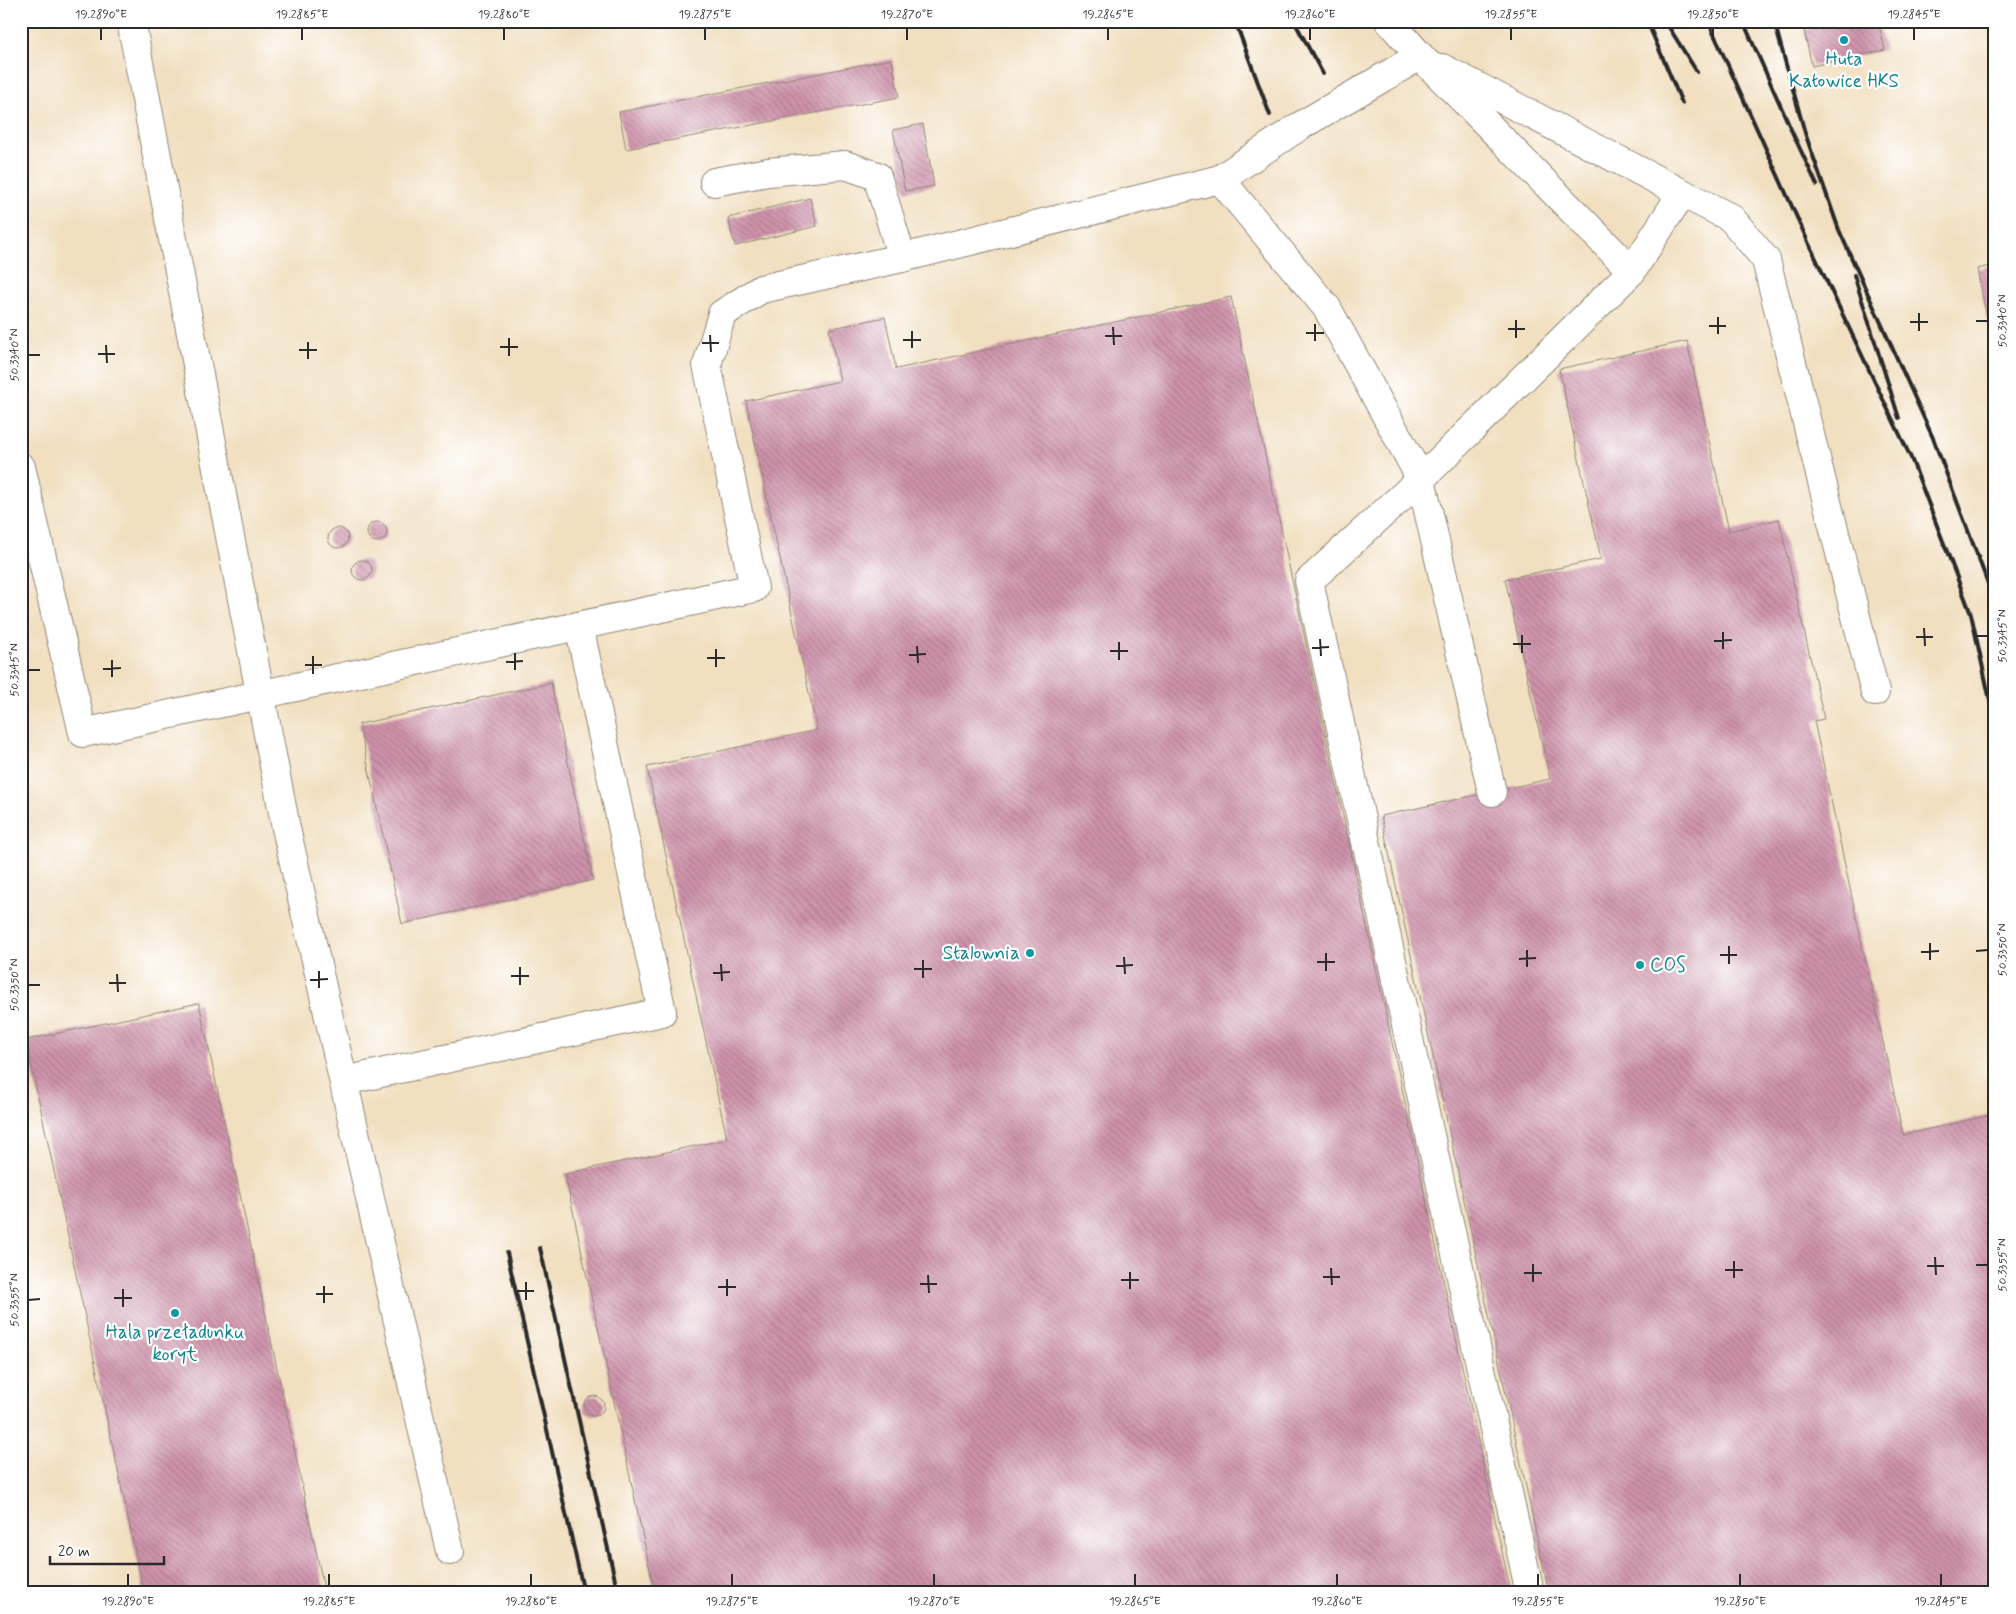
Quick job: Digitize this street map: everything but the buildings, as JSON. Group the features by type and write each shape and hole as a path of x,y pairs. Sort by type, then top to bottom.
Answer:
{"lane":[{"path":"131,21 286,828 450,1552"},
{"path":"1389,21 1420,56 1632,271"},
{"path":"21,467 83,733 754,588 707,365 722,314 761,290 902,258 1220,179 1300,126 1420,56"},
{"path":"1420,56 1731,218 1766,260 1875,692"},
{"path":"714,182 768,172 845,165 877,176 902,258"},
{"path":"1220,179 1327,308 1421,479 1492,792"},
{"path":"1530,1593 1309,581 1421,479 1632,271 1682,194"},
{"path":"344,1081 662,1012 579,626"}],"railway":[{"path":"1235,21 1270,115"},
{"path":"1294,21 1323,74"},
{"path":"1647,21 1682,103"},
{"path":"1665,21 1697,72"},
{"path":"1708,21 1809,244 1911,458 1971,614 1995,723"},
{"path":"1743,21 1817,185"},
{"path":"1774,21 1805,133 1839,230 1933,438 1995,602"},
{"path":"1854,275 1899,418"},
{"path":"540,1248 618,1593"},
{"path":"507,1253 584,1593"}],"place":[{"name":"Huta Katowice HKS","path":"1844,40"},
{"name":"Stalownia","path":"1030,953"},
{"name":"COS","path":"1640,965"},
{"name":"Hala przeładunku koryt","path":"175,1313"}]}
